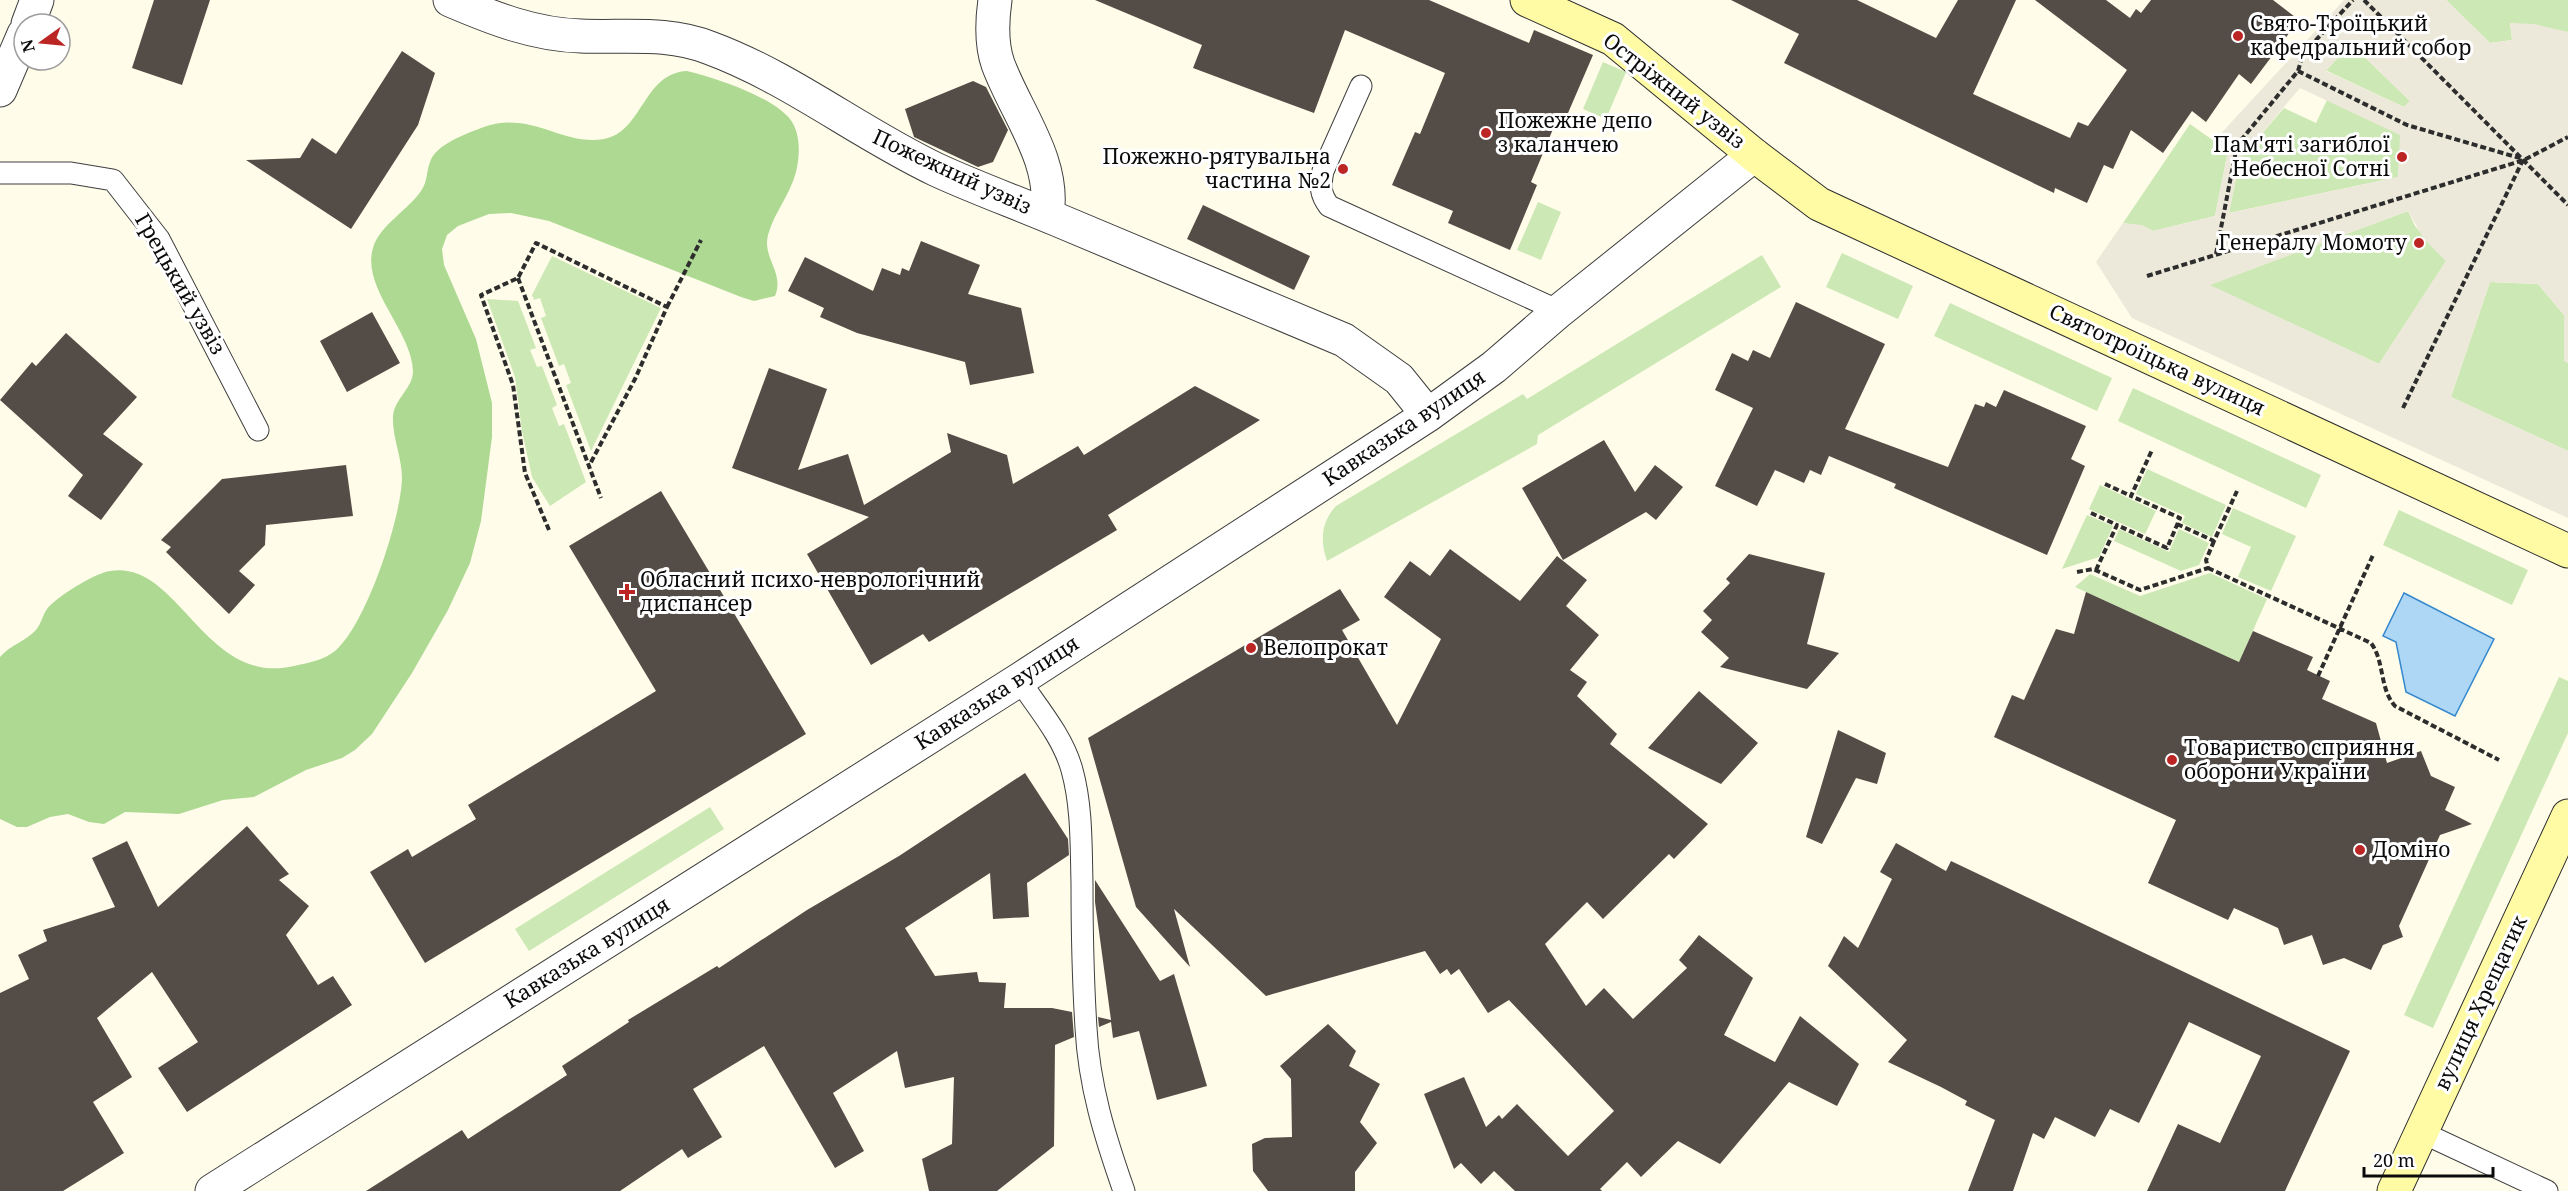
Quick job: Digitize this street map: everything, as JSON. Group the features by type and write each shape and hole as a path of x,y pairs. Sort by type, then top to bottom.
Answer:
{"street":[{"name":"Пожежний узвіз","path":"450,0 490,18 533,29 581,36 636,34 666,37 708,47 786,85 906,155 1344,340 1388,370 1408,388 1428,415"},
{"path":"995,0 995,50 1045,173 1050,197 1047,215"},
{"name":"Остріжний узвіз","path":"1527,0 1613,39 1754,155"},
{"path":"0,90 12,62"},
{"name":"Кавказька вулиця","path":"228,1187 1428,415 1494,367 1559,310 1754,155"},
{"name":"Святотроїцька вулиця","path":"1754,155 1804,194 1836,212 2568,551"},
{"name":"вулиця Хрещатик","path":"2394,1191 2568,816"}],"lane":[{"path":"1361,86 1323,171 1320,184 1322,196 1329,206 1559,310"},
{"name":"Грецький узвіз","path":"0,173 71,173 113,180 159,239 258,430"},
{"path":"1019,680 1060,741 1068,757 1075,783 1080,819 1089,1071 1095,1105 1124,1191"},
{"path":"2421,1132 2547,1191"}],"path":[{"path":"2216,254 2237,145 2298,71 2303,54 2354,0"},
{"path":"2364,0 2568,205"},
{"path":"2298,71 2407,124 2524,159"},
{"path":"2146,276 2524,159 2568,137"},
{"path":"2403,408 2524,159"},
{"path":"589,466 635,379 700,240"},
{"path":"549,530 525,473 513,385 481,295 518,278 536,243 667,307"},
{"path":"518,278 601,498"},
{"path":"2131,496 2152,450"},
{"path":"2091,513 2167,548 2180,518 2105,484"},
{"path":"2208,567 2206,560 2237,491"},
{"path":"2177,524 2214,541"},
{"path":"2096,570 2117,525"},
{"path":"2318,676 2373,555"},
{"path":"2077,572 2088,568 2096,570 2140,590 2208,567 2371,643 2376,649 2385,691 2396,706 2499,760"}],"green space":[{"path":"2446,0 2568,0 2568,32 2510,23 2512,40 2490,43"},
{"path":"2351,44 2410,101 2404,107 2325,70"},
{"path":"1603,62 1626,72 1606,119 1583,109"},
{"path":"687,71 727,83 770,103 794,125 799,152 796,172 774,219 767,243 776,273 775,296 754,301 741,297 549,221 511,213 489,214 458,226 447,235 442,249 444,265 476,339 492,403 492,437 481,521 470,563 448,610 412,673 372,734 355,750 342,758 306,770 254,797 223,800 179,814 125,812 104,824 89,822 68,814 50,817 27,827 17,827 0,819 0,657 35,631 52,604 67,592 95,576 110,571 134,572 155,584 175,601 214,642 237,658 263,667 294,666 321,659 335,651 347,638 370,596 389,544 402,478 393,416 397,404 410,383 413,371 411,356 405,341 374,278 371,263 376,240 387,225 421,191 433,156 452,140 499,123 531,125 574,138 604,139 617,134 627,126 661,81 672,74"},
{"path":"2327,100 2401,135 2398,177 2229,213 2240,159 2284,108 2316,123"},
{"path":"2190,124 2228,151 2215,216 2153,231 2142,226 2123,223"},
{"path":"1538,202 1561,212 1541,260 1517,250"},
{"path":"2408,211 2415,226 2446,261 2379,364 2209,285"},
{"path":"1842,253 1913,286 1898,319 1826,287"},
{"path":"1762,255 1781,287 1538,435 1537,444 1327,561 1323,546 1323,532 1327,519 1336,506 1523,394 1527,399"},
{"path":"552,256 661,308 591,451 566,385 571,383 564,364 559,366 541,318 546,316 540,298 534,300 532,295"},
{"path":"2490,282 2538,284 2564,315 2564,360 2568,363 2568,451 2451,397"},
{"path":"487,299 518,301 536,348 530,350 537,367 542,366 557,405 552,408 559,426 564,424 586,482 550,506 532,477 522,431 515,377"},
{"path":"1950,303 2112,378 2097,411 1934,336"},
{"path":"2133,388 2321,475 2306,508 2118,421"},
{"path":"2147,469 2226,505 2212,537 2182,523 2185,516 2136,494"},
{"path":"2100,485 2156,511 2145,534 2089,509"},
{"path":"2233,508 2296,536 2271,591 2238,577 2251,547 2222,534"},
{"path":"2399,510 2528,570 2512,605 2383,545"},
{"path":"2087,515 2113,526 2099,557 2062,569"},
{"path":"2119,529 2169,552 2179,529 2209,543 2199,565 2181,571 2114,541"},
{"path":"2210,573 2267,599 2239,662 2075,587 2090,574 2140,596"},
{"path":"2559,677 2568,681 2568,733 2433,1028 2404,1015"},
{"path":"710,807 724,829 529,951 515,929"}],"shaded area":[{"path":"2344,0 2446,0 2490,43 2512,40 2510,23 2534,24 2568,32 2568,363 2564,361 2564,315 2538,284 2490,282 2451,397 2568,451 2568,518 2132,318 2096,262 2123,223 2142,225 2153,231 2215,216 2228,151 2214,141","holes":["2351,44 2410,101 2404,107 2326,71","2300,88 2400,135 2398,177 2229,213 2240,159","2408,211 2424,239 2446,261 2379,364 2210,285"]}],"water":[{"path":"2404,593 2494,639 2455,716 2406,692 2396,642 2383,636"}],"building":[{"path":"154,0 210,0 182,85 132,68"},
{"path":"1095,0 1429,0 1529,43 1534,30 1593,55 1565,120 1558,117 1531,182 1537,185 1510,250 1448,223 1453,211 1392,185 1415,132 1420,134 1445,73 1345,30 1314,113 1193,68 1202,45"},
{"path":"1731,0 1857,0 1936,38 1958,0 2016,0 1973,94 2070,138 2078,122 2088,126 2127,70 2035,0 2106,0 2130,18 2136,9 2141,13 2151,0 2273,0 2299,20 2251,84 2239,74 2206,122 2192,111 2163,153 2131,130 2113,169 2104,165 2087,203 2055,188 2054,193 1784,63 1799,34"},
{"path":"402,51 435,73 418,125 351,229 246,160 300,158 312,138 336,154"},
{"path":"973,81 986,87 1008,130 993,162 978,167 914,137 905,109"},
{"path":"1203,205 1310,256 1294,290 1187,239"},
{"path":"921,241 980,265 968,294 1021,308 1034,373 970,385 965,362 857,333 820,317 824,308 788,291 805,257 873,291 882,268 900,275 902,268 909,271"},
{"path":"1796,302 1885,344 1845,429 1948,467 1975,404 1984,407 1986,402 1996,407 2004,390 2086,426 2071,459 2085,466 2047,555 1894,488 1896,484 1829,456 1821,475 1810,470 1804,483 1775,470 1757,506 1715,486 1753,408 1715,390 1732,353 1748,361 1753,350 1770,358"},
{"path":"372,312 400,363 347,392 320,341"},
{"path":"66,333 137,397 103,434 143,464 101,520 68,496 83,475 0,400 32,362 36,366"},
{"path":"769,368 827,389 798,470 848,454 864,505 951,452 947,433 1007,455 1013,484 1078,446 1084,455 1195,386 1260,420 1108,515 1117,530 929,642 923,634 871,665 807,554 869,517 732,468"},
{"path":"1604,440 1635,492 1655,465 1683,487 1656,520 1646,512 1563,560 1522,488"},
{"path":"346,465 353,516 266,525 265,545 239,571 255,585 229,614 166,552 171,547 161,540 222,479"},
{"path":"661,491 806,734 425,963 370,872 408,849 412,857 476,819 468,805 656,691 569,546"},
{"path":"1450,549 1520,601 1557,556 1587,580 1566,606 1599,635 1570,670 1587,682 1577,696 1617,734 1610,744 1708,824 1674,859 1669,854 1603,919 1587,902 1545,944 1586,1006 1604,988 1633,1019 1687,968 1679,960 1699,935 1753,978 1724,1035 1775,1062 1800,1016 1859,1064 1837,1106 1789,1082 1720,1164 1678,1141 1641,1177 1627,1162 1600,1189 1602,1191 1515,1191 1494,1171 1481,1184 1461,1163 1454,1169 1424,1094 1464,1077 1486,1127 1499,1115 1502,1119 1517,1104 1568,1156 1614,1111 1509,1000 1488,1013 1459,969 1451,975 1447,969 1440,974 1425,951 1266,996 1174,909 1190,967 1136,907 1088,738 1340,589 1360,620 1342,630 1397,725 1441,639 1384,597 1410,561 1430,576"},
{"path":"1749,554 1825,573 1807,644 1839,653 1807,689 1720,667 1729,658 1701,632 1712,620 1703,611 1730,583 1726,579"},
{"name":"Товариство сприяння оборони України","path":"2086,592 2239,662 2253,631 2313,657 2307,670 2330,681 2322,699 2376,723 2387,763 2421,751 2431,776 2455,787 2445,810 2472,824 2440,835 2399,926 2403,937 2383,945 2371,970 2344,958 2323,965 2312,935 2284,945 2278,928 2234,908 2228,920 2148,883 2176,820 1994,737 2012,695 2024,700 2056,629 2074,634"},
{"path":"1699,691 1758,743 1721,784 1648,748"},
{"path":"1838,730 1886,753 1877,784 1856,778 1822,844 1806,837"},
{"path":"1025,773 1068,839 1069,855 1027,883 1029,917 993,919 990,873 905,928 935,976 977,972 979,982 1006,983 1004,1008 1052,1008 1072,1012 1074,1037 1055,1045 1054,1146 997,1191 929,1191 922,1159 952,1144 954,1077 905,1088 897,1051 833,1093 864,1151 835,1168 764,1046 693,1089 722,1137 688,1158 682,1149 620,1191 366,1191 462,1130 468,1139 567,1075 562,1066 629,1022 628,1020 717,966 719,968 807,910 899,856"},
{"path":"247,826 289,874 279,880 309,906 286,935 318,985 333,976 352,1005 187,1112 158,1068 198,1042 152,972 97,1018 132,1077 93,1102 124,1153 63,1191 0,1191 0,993 29,979 18,955 47,941 43,930 115,907 92,858 127,841 158,907"},
{"path":"1896,843 1946,871 1951,861 2350,1051 2285,1191 2147,1191 2178,1124 2220,1143 2261,1056 2189,1022 2139,1123 2110,1109 2095,1137 2055,1117 2044,1139 2033,1133 2013,1191 1968,1191 1995,1120 1965,1105 1967,1101 1888,1062 1907,1040 1828,966 1844,936 1858,948 1892,879 1880,872"},
{"path":"1095,880 1160,981 1174,974 1207,1086 1157,1100 1139,1031 1113,1038 1111,1022 1099,1027 1098,1017 1111,1020 1095,902"},
{"path":"1328,1024 1356,1051 1349,1066 1380,1084 1360,1122 1377,1143 1355,1172 1355,1191 1268,1191 1253,1171 1252,1144 1265,1138 1292,1137 1291,1079 1280,1066"}],"place":[{"name":"Свято-Троїцький кафедральний собор","path":"2238,36"},
{"name":"Пожежне депо з каланчею","path":"1486,133"},
{"name":"Пам'яті загиблої Небесної Сотні","path":"2402,157"},
{"name":"Пожежно-рятувальна частина №2","path":"1343,169"},
{"name":"Генералу Момоту","path":"2419,243"},
{"name":"Обласний психо-неврологічний диспансер","path":"627,592"},
{"name":"Велопрокат","path":"1251,648"},
{"name":"Товариство сприяння оборони України","path":"2172,760"},
{"name":"Доміно","path":"2360,850"}]}
